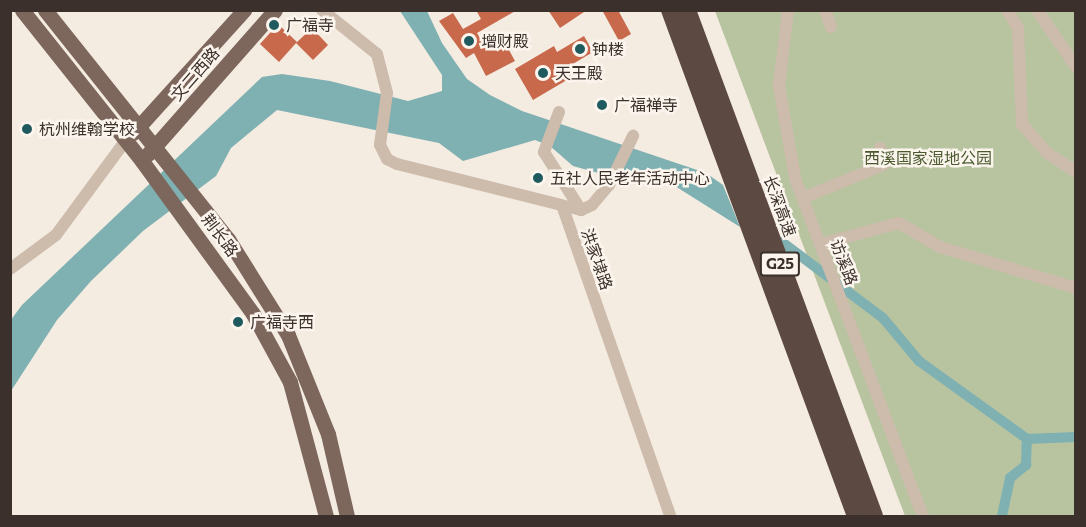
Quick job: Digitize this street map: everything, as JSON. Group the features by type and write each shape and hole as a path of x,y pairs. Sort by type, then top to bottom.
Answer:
{"highway":[{"name":"G25","path":"670,10 856,516"},
{"name":"长深高速","path":"687,10 874,516"}],"main road":[{"name":"荆长路","path":"22,10 126,140 142,161 151,178 239,290 290,382 326,516"},
{"name":"荆长路","path":"45,10 200,201 266,299 311,382 337,462 347,516"},
{"name":"文二西路","path":"126,140 244,10"},
{"name":"文二西路","path":"142,161 275,10"}],"street":[{"path":"322,10 376,54 387,93 381,152 396,164 563,208 581,210 592,205 609,185 629,140"},
{"name":"访溪路","path":"788,10 779,86 790,155 803,198 923,516"},
{"path":"825,10 831,27"},
{"path":"1007,10 1018,28 1022,124 1047,153 1076,172"},
{"path":"1037,10 1076,67"},
{"path":"556,115 544,146 581,210"},
{"path":"10,269 56,235 126,140"},
{"path":"803,198 885,164 880,148"},
{"name":"洪家埭路","path":"563,208 670,516"},
{"path":"820,244 899,223 940,247 1076,288"}],"green space":[{"name":"西溪国家湿地公园","path":"715,11 1075,11 1075,516 905,516"}],"water":[{"path":"400,11 427,11 442,43 467,79 490,95 522,111 706,173 723,185 740,227 675,186 642,178 624,180 573,166 550,146 535,140 463,161 439,143 277,110 231,148 216,176 143,231 91,281 57,320 11,391 10,321 22,305 262,77 282,74 330,81 408,101 442,91 442,75"}],"building":[{"path":"476,10 517,10 477,33 487,50 504,41 515,61 486,76 474,53 466,58 439,21 453,13 463,29 481,19"},
{"path":"548,10 587,10 560,28"},
{"path":"602,10 618,10 631,34 619,41"},
{"path":"278,24 297,42 279,62 260,44"},
{"path":"312,28 328,45 313,60 296,43"},
{"name":"天王殿","path":"584,36 593,52 566,68 572,77 533,100 515,69 554,46 557,52"}],"waterway":[{"path":"782,242 883,318 919,361 1027,439 1076,437"},
{"path":"1002,516 1010,478 1026,465 1027,439"}],"place":[{"name":"广福寺","path":"274,25"},
{"name":"增财殿","path":"469,41"},
{"name":"钟楼","path":"580,49"},
{"name":"天王殿","path":"543,73"},
{"name":"广福禅寺","path":"602,105"},
{"name":"杭州维翰学校","path":"27,129"},
{"name":"五社人民老年活动中心","path":"538,178"},
{"name":"广福寺西","path":"238,322"}]}
